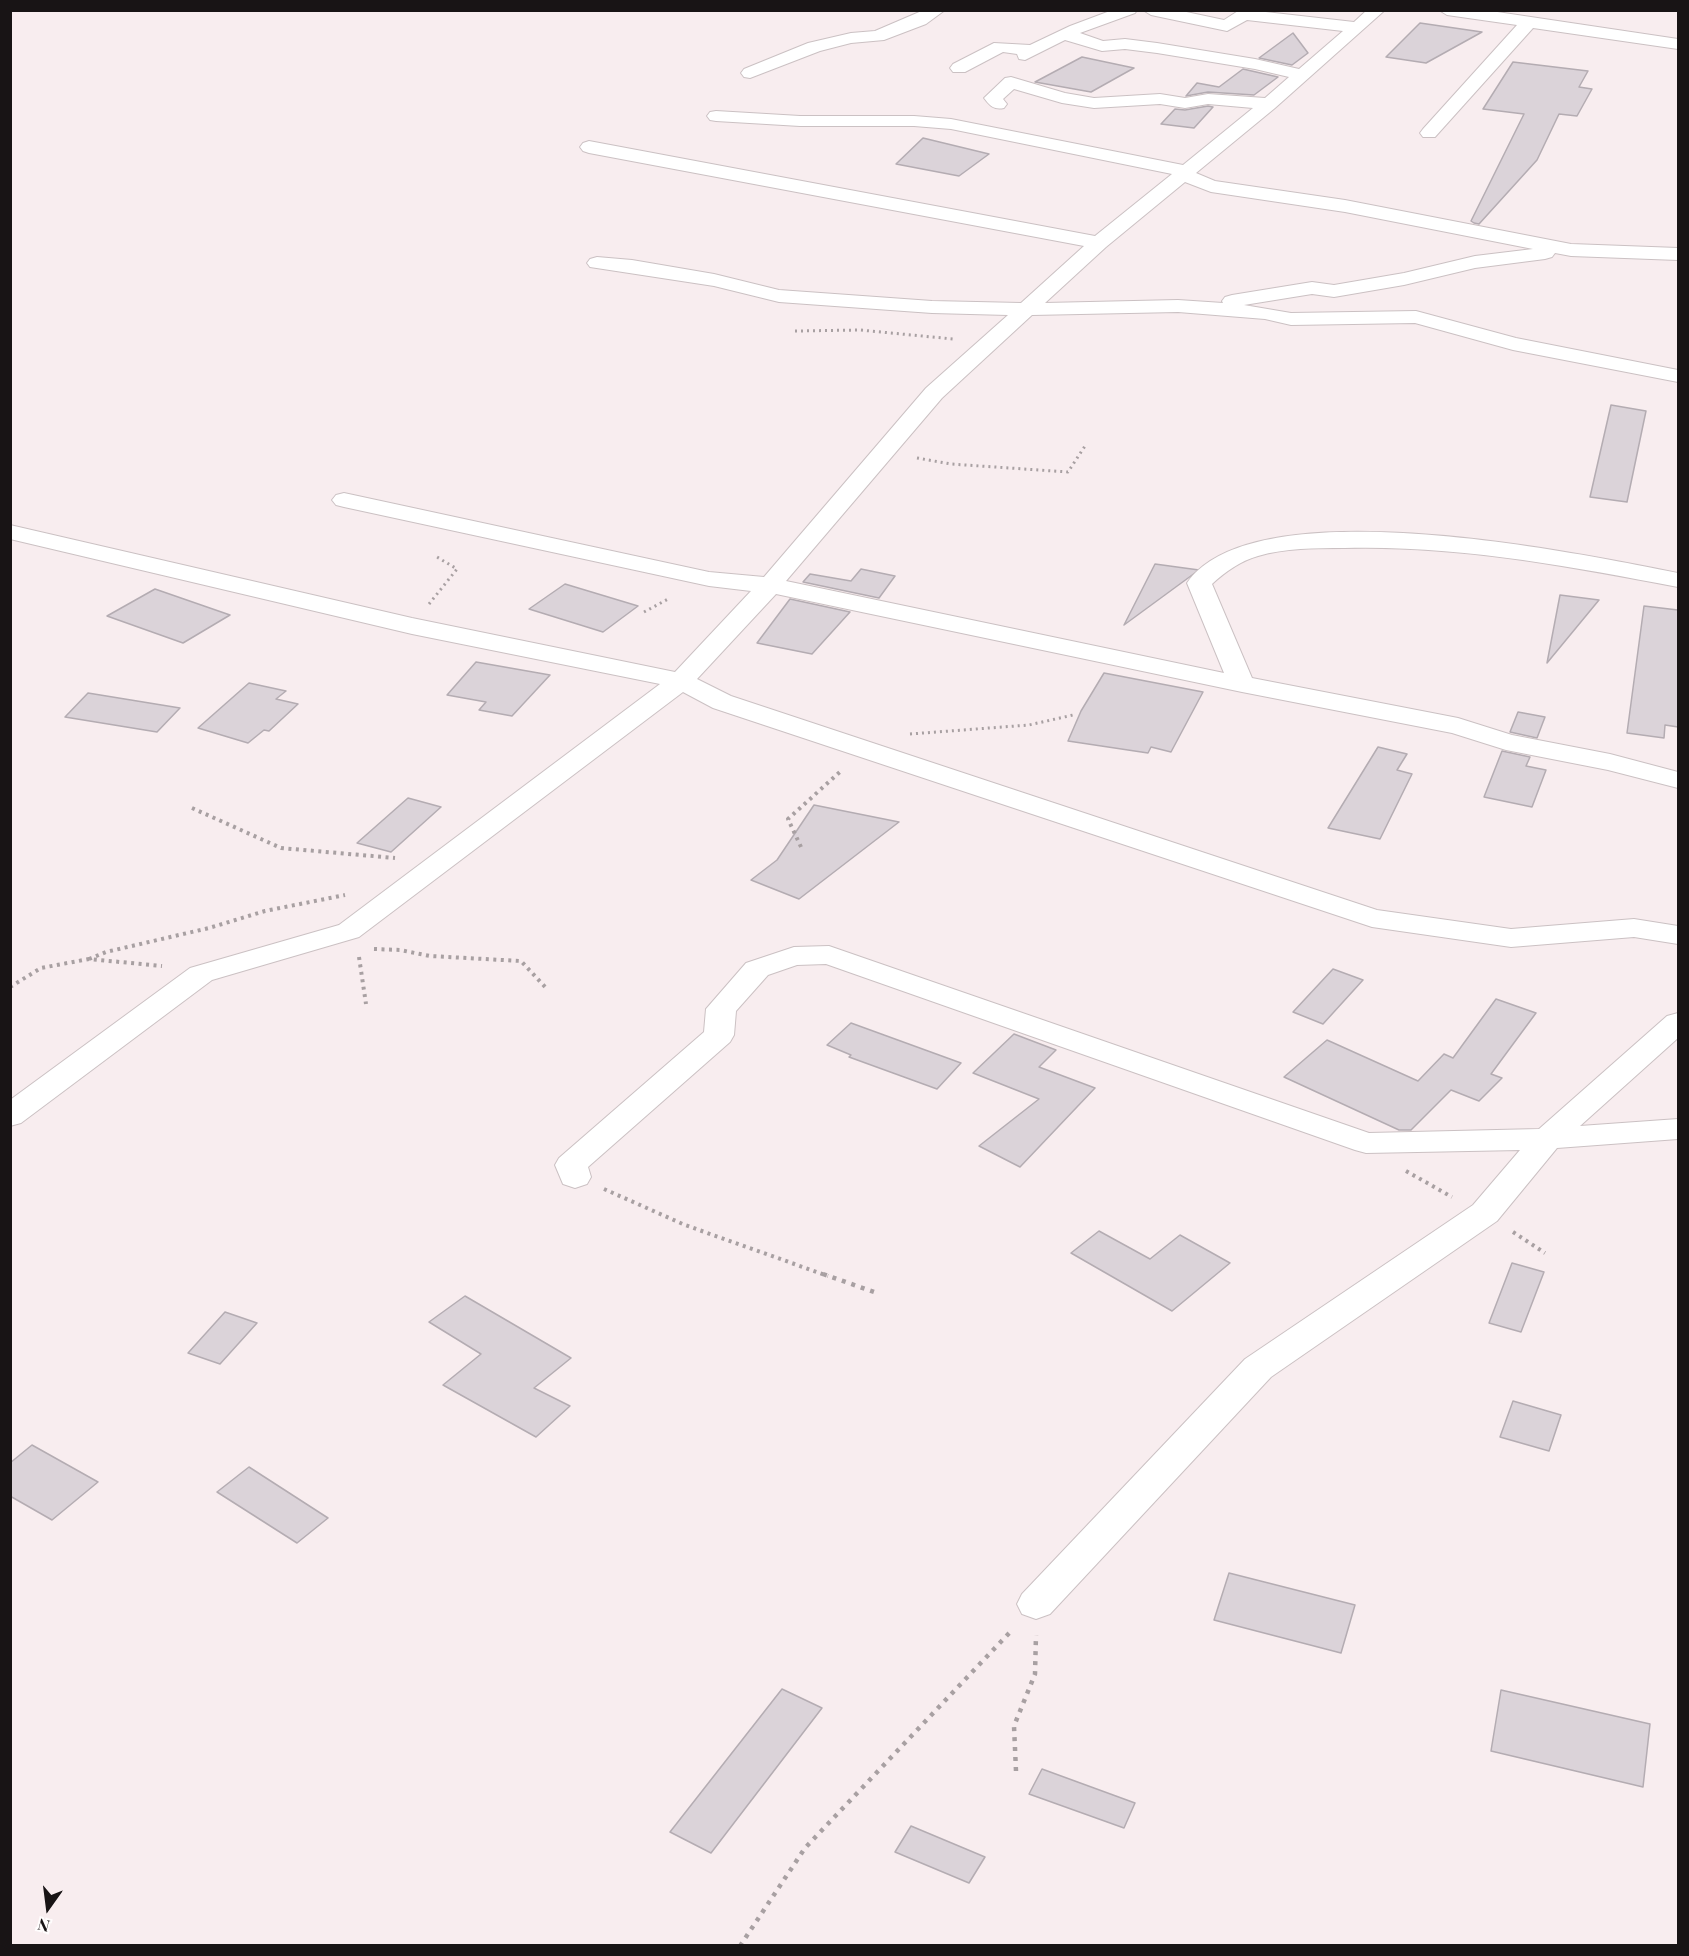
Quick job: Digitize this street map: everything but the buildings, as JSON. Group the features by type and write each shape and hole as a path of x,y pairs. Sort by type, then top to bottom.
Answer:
{"street":[{"path":"750,73 814,47 851,38 878,36 920,20 937,10"},
{"path":"959,68 1000,47 1029,52 1102,18 1129,10"},
{"path":"1151,10 1227,26 1244,15 1356,27"},
{"path":"10,1116 201,974 349,931 681,681 770,585 934,393 1099,243 1269,104 1377,10"},
{"path":"1447,10 1678,44"},
{"path":"1429,133 1528,22"},
{"path":"1067,34 1102,46 1125,44 1157,48 1255,64 1302,75"},
{"path":"998,104 993,98 1011,82 1062,98 1094,103 1160,99 1185,103 1208,99 1269,104"},
{"path":"716,116 951,124 1184,172 1211,186 1345,206 1571,250 1678,254"},
{"path":"589,147 1099,243"},
{"path":"1205,308 1246,298 1312,288 1334,291 1404,279 1475,262 1571,250"},
{"path":"597,263 632,266 714,280 779,296 932,307 1070,310 1123,306 1205,308 1265,313 1291,319 1416,317 1513,344 1678,376"},
{"path":"1317,318 1334,291"},
{"path":"1246,298 1265,313"},
{"path":"344,500 709,579 770,585 1242,684 1458,726 1506,742 1610,762 1678,780"},
{"path":"10,532 412,626 681,681 722,702 1372,918 1512,938 1634,928 1678,935"},
{"path":"1242,684 1199,583 1217,566 1247,552 1292,543 1368,539 1501,551 1678,580"},
{"path":"576,1177 571,1166 719,1035 721,1009 757,969 794,956 829,955 1366,1143 1547,1139 1678,1129"},
{"path":"1036,1604 1258,1368 1485,1213 1547,1139 1678,1022"}],"path":[{"path":"795,331 860,330 942,338 995,338"},
{"path":"883,453 951,464 1068,472 1085,446"},
{"path":"412,626 457,569 437,557"},
{"path":"908,735 1029,725 1073,715"},
{"path":"801,846 788,819 852,761 844,743"},
{"path":"192,808 281,848 441,862"},
{"path":"10,987 42,968 89,959 105,952 209,928 265,911 346,894"},
{"path":"369,949 400,950 430,956 521,961 548,990"},
{"path":"89,959 168,966"},
{"path":"576,1177 685,1225 874,1292"},
{"path":"1016,1771 1014,1726 1035,1674 1036,1604"},
{"path":"740,1946 805,1848 1036,1604"}]}
